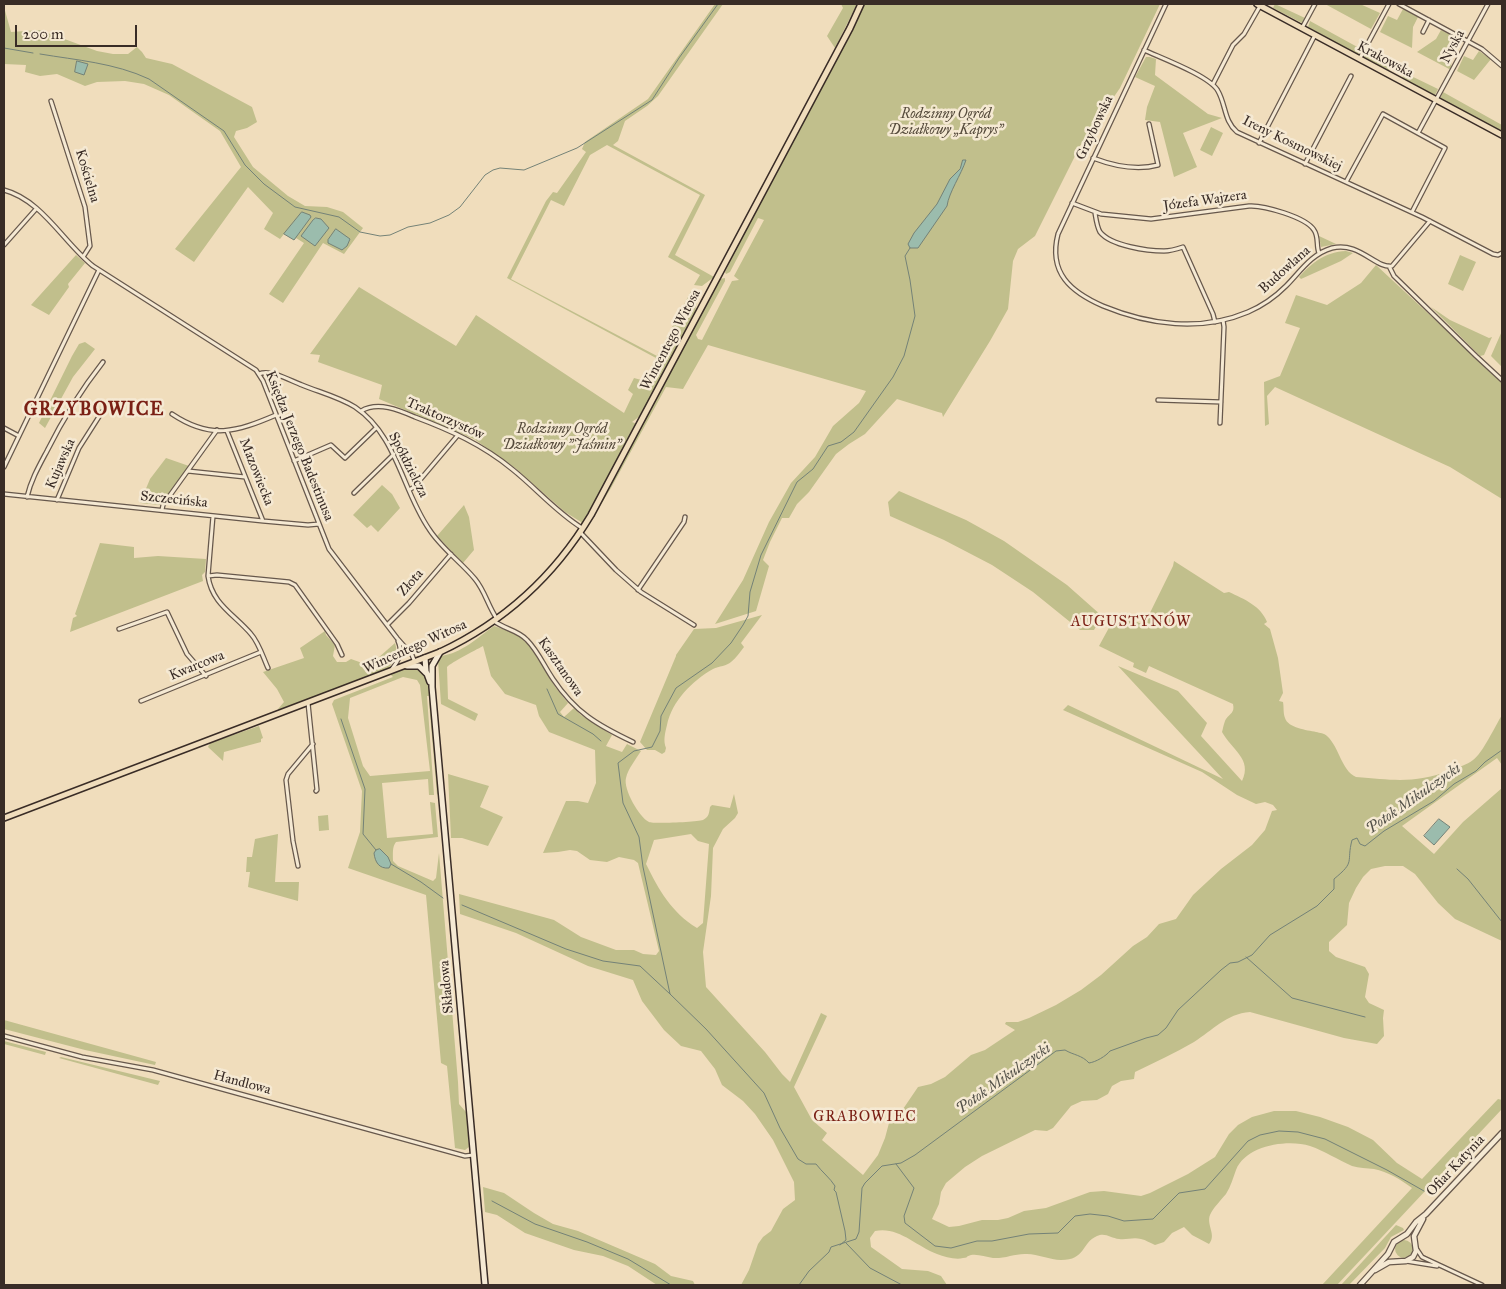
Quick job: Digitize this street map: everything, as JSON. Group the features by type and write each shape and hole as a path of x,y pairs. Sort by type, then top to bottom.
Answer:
{"main road":[{"name":"Wincentego Witosa","path":"4,818 440,652 469,638 518,603 567,552 582,530 861,4"},
{"name":"Krakowska","path":"1258,5 1502,135"},
{"name":"Składowa","path":"429,674 440,652"},
{"name":"Składowa","path":"425,658 432,688 485,1285"},
{"path":"404,666 419,666 429,674"}],"street":[{"name":"Grzybowska","path":"1057,264 1056,239 1166,4"},
{"path":"1302,28 1315,4"},
{"path":"1360,59 1390,4"},
{"path":"1399,4 1469,41 1502,66"},
{"name":"Nyska","path":"1418,133 1488,4"},
{"path":"1144,50 1213,84 1233,46 1244,34 1258,5"},
{"path":"1423,32 1429,20"},
{"path":"1259,143 1315,35"},
{"path":"1305,164 1351,76"},
{"name":"Ireny Kosmowskiej","path":"1213,84 1231,126 1237,132 1412,212 1493,254 1498,255 1502,253"},
{"name":"Kościelna","path":"51,101 85,206 90,246 82,257"},
{"path":"1346,182 1383,114 1445,148 1412,212"},
{"path":"1093,158 1114,165 1134,168 1158,166 1150,124"},
{"name":"Księdza Jerzego Badestinusa","path":"4,190 21,196 58,230 82,257 99,270 250,366 259,374 332,553 410,653 414,659 412,663"},
{"name":"Józefa Wajzera","path":"1072,203 1095,213 1124,218 1156,219 1248,206 1265,207 1310,225 1316,233 1319,253"},
{"path":"4,245 36,210"},
{"path":"1095,213 1101,232 1107,237 1134,248 1165,251 1184,247 1215,322"},
{"path":"1430,221 1396,262 1390,266 1394,276 1502,380"},
{"name":"Budowlana","path":"1057,264 1066,281 1076,292 1092,301 1129,316 1175,324 1215,322 1242,315 1262,305 1284,288 1319,253 1332,248 1353,248 1384,266 1390,266"},
{"path":"4,467 99,270"},
{"path":"1220,423 1224,327 1222,320"},
{"path":"27,497 32,478 58,428 84,386 102,362"},
{"name":"Spółdzielcza","path":"259,374 266,373 288,380 342,401 361,411 376,428 394,454 428,528 479,584 496,620"},
{"path":"1158,400 1221,402"},
{"name":"Traktorzystów","path":"361,411 393,408 478,445 508,465 582,530 616,570 638,590 694,625"},
{"name":"Kujawska","path":"57,500 79,448 102,412"},
{"path":"172,414 192,426 208,430 227,431 248,427 276,415"},
{"path":"4,428 19,436"},
{"path":"294,461 331,445 345,458 376,428"},
{"path":"162,510 163,505 217,430"},
{"name":"Mazowiecka","path":"227,431 263,521"},
{"path":"409,490 414,488 458,435"},
{"path":"354,493 394,454"},
{"path":"188,471 245,477"},
{"name":"Szczecińska","path":"4,494 308,526 319,524"},
{"path":"213,516 208,576 209,585 222,607 252,636 268,668"},
{"path":"638,590 684,522 685,517"},
{"name":"Złota","path":"387,625 409,603 451,554"},
{"path":"208,576 217,575 288,582 295,586 337,644 342,655"},
{"path":"119,629 167,612 186,654 206,676"},
{"name":"Kasztanowa","path":"496,620 528,640 556,684 578,710 606,729 633,742"},
{"path":"388,673 399,658 401,649 397,638"},
{"name":"Kwarcowa","path":"141,701 261,652"},
{"path":"410,653 425,658"},
{"path":"399,658 400,663 404,666"},
{"path":"308,703 316,792"},
{"path":"298,866 292,840 286,780 288,774 313,744"},
{"name":"Handlowa","path":"4,1036 82,1057 158,1072 465,1156 473,1156"},
{"name":"Ofiar Katynia","path":"1360,1285 1388,1254 1394,1242 1407,1234 1416,1222 1426,1214 1502,1133"},
{"name":"Ofiar Katynia","path":"1406,1261 1413,1257 1415,1232 1426,1214"},
{"path":"1401,1237 1409,1238 1422,1257 1482,1285"},
{"path":"1391,1248 1392,1254 1398,1260 1442,1267"},
{"name":"Ofiar Katynia","path":"1373,1271 1388,1262 1398,1260"}],"green space":[{"name":"Rodzinny Ogród Działkowy \"Jaśmin\"","path":"715,4 723,4 658,96 625,121 618,141 613,145 705,195 675,255 714,277 702,286 694,285 700,275 668,257 700,195 607,145 590,155 564,206 551,200 511,279 657,356 691,291 696,299 695,312 640,416 632,422 637,424 584,523 581,525 581,522 565,512 515,468 474,439 379,399 382,385 318,362 320,355 310,354 359,287 456,346 476,315 624,413 633,394 628,390 634,378 645,381 656,358 507,278 546,201 553,192 557,193 586,152 582,149 585,142 648,99"},
{"path":"841,4 857,4 835,48 827,36 843,8"},
{"name":"Rodzinny Ogród Działkowy „Kaprys”","path":"863,4 1160,4 1120,88 1080,146 1035,236 1018,249 1013,261 1008,309 943,417 942,413 897,399 865,434 836,454 809,492 797,504 789,518 782,518 763,560 769,566 756,611 715,624 743,580 769,522 791,483 815,457 833,426 859,403 866,391 708,345 683,389 666,387 611,488 585,531 720,279 725,278 725,281 696,335 698,339 702,340 732,281 739,280 734,276 764,220 758,218 730,272 726,274 725,272 733,254 858,18"},
{"path":"1275,4 1305,18 1302,23 1273,8"},
{"path":"1325,4 1360,4 1380,13 1371,29"},
{"path":"4,7 11,32 40,30 97,51 113,54 128,54 137,47 146,58 172,64 252,107 257,122 247,128 236,131 234,137 253,167 288,196 305,206 327,207 343,212 363,228 344,254 323,243 283,303 269,294 304,243 284,234 280,239 264,229 273,213 248,187 194,262 175,249 241,167 220,131 169,95 144,84 125,81 97,82 85,86 57,74 40,76 25,72 26,65 4,64"},
{"path":"1403,9 1418,17 1413,27 1412,48 1380,32 1388,16 1397,20"},
{"path":"1310,21 1361,49 1358,55 1308,27"},
{"path":"1441,30 1456,37 1452,47 1451,70 1417,52 1436,39"},
{"path":"1479,51 1491,59 1474,80 1457,71 1464,56 1473,60"},
{"path":"1367,52 1391,65 1388,71 1363,58"},
{"path":"1146,57 1156,59 1155,75 1208,114 1222,118 1183,133 1197,167 1174,177 1160,122 1145,120 1147,107 1155,86 1135,77"},
{"path":"1405,73 1438,89 1435,95 1402,78"},
{"path":"1443,92 1502,125 1502,132 1440,99"},
{"path":"1211,127 1223,133 1212,156 1200,150"},
{"path":"1319,236 1336,244 1321,247"},
{"path":"1346,251 1353,253 1341,261 1301,279 1299,277 1320,259 1332,253"},
{"path":"76,255 85,263 68,284 69,287 49,315 31,305"},
{"path":"1460,255 1476,262 1463,291 1448,284"},
{"path":"1376,265 1502,382 1502,499 1450,467 1275,387 1267,396 1269,424 1265,426 1264,382 1280,376 1300,328 1285,323 1296,295 1327,305 1361,283"},
{"path":"1431,307 1450,320 1489,338 1492,337 1484,355 1480,356"},
{"path":"1502,331 1502,367 1491,356"},
{"path":"85,342 95,349 73,377 45,428 39,423 72,356 79,344"},
{"path":"166,458 189,466 160,505 140,503 150,479"},
{"path":"382,485 392,494 400,508 378,532 371,525 367,528 353,515"},
{"path":"899,491 966,520 1004,541 1067,585 1102,616 1094,630 1080,630 1033,592 992,565 944,540 890,516 888,502"},
{"path":"464,505 469,517 474,550 463,563 437,536"},
{"path":"100,543 134,547 134,558 158,556 206,559 205,572 202,575 203,581 70,632 73,618 77,616 75,614"},
{"path":"1174,561 1224,593 1229,592 1240,597 1261,612 1267,622 1264,624 1270,629 1278,658 1283,693 1279,701 1283,702 1285,718 1290,724 1298,728 1326,735 1335,746 1347,769 1356,777 1393,780 1415,779 1439,774 1465,765 1481,752 1502,715 1502,765 1497,758 1402,826 1434,854 1463,822 1502,788 1502,941 1455,919 1438,903 1415,874 1403,866 1385,866 1371,869 1356,888 1349,903 1347,925 1329,942 1329,951 1336,957 1365,967 1369,974 1365,997 1369,1003 1384,1010 1384,1036 1377,1044 1344,1038 1250,1012 1241,1013 1220,1023 1194,1042 1135,1072 1134,1079 1121,1081 1112,1086 1108,1094 1097,1100 1082,1101 1071,1106 1053,1128 1047,1131 1035,1130 982,1156 965,1167 946,1183 932,1219 949,1227 959,1226 982,1220 1008,1218 1024,1211 1046,1208 1090,1192 1104,1191 1141,1196 1188,1174 1215,1157 1229,1134 1238,1125 1252,1117 1274,1111 1296,1111 1348,1127 1373,1140 1397,1163 1422,1179 1498,1099 1502,1100 1502,1109 1337,1285 1322,1285 1412,1188 1384,1172 1352,1166 1321,1150 1291,1143 1268,1146 1249,1155 1241,1162 1226,1194 1210,1215 1209,1222 1212,1237 1209,1244 1192,1235 1184,1227 1172,1233 1164,1242 1155,1245 1138,1238 1119,1239 1100,1235 1092,1239 1079,1254 1069,1259 1057,1260 1023,1254 997,1258 971,1255 957,1259 929,1251 899,1234 883,1230 875,1231 870,1238 871,1247 902,1269 928,1271 941,1276 947,1285 741,1285 749,1270 758,1244 771,1231 783,1209 795,1200 794,1182 773,1140 755,1114 743,1101 722,1085 715,1069 701,1051 681,1046 664,1030 642,1001 633,980 588,966 516,933 460,914 459,894 554,920 581,937 616,950 634,950 643,954 656,955 659,951 638,863 634,860 619,857 607,862 590,860 577,851 570,850 543,853 566,801 588,803 596,783 595,750 549,732 539,716 536,705 505,694 491,676 483,646 447,667 448,699 478,714 475,721 441,704 438,660 441,656 463,648 494,626 520,635 528,643 556,688 568,703 560,712 564,717 574,708 581,715 612,735 606,746 622,752 627,744 641,751 628,771 626,783 633,802 641,815 649,822 703,820 708,816 712,805 730,808 734,794 738,813 723,829 713,848 711,896 703,952 706,987 790,1082 821,1013 827,1016 794,1087 812,1120 827,1133 822,1140 863,1175 878,1155 889,1123 901,1112 918,1087 931,1084 945,1077 971,1055 985,1050 1015,1030 1005,1024 1006,1022 1018,1022 1029,1018 1081,990 1133,946 1147,937 1159,924 1176,919 1193,895 1221,869 1252,845 1265,830 1272,811 1277,810 1273,805 1265,802 1256,804 1237,795 1202,772 1063,710 1068,705 1223,779 1118,666 1178,691 1207,723 1201,736 1242,781 1245,773 1243,760 1222,732 1225,720 1233,711 1233,704 1149,666 1146,673 1133,667 1134,663 1099,646 1117,613 1144,625","holes":["691,834 698,841 709,844 703,923 697,928 673,908 646,864 654,840"]},
{"path":"762,615 741,643 744,647 735,659 713,669 698,679 678,700 667,725 665,752 662,754 655,750 647,750 640,742 676,655 694,629 716,628"},
{"path":"325,631 326,635 335,645 333,656 337,662 346,662 351,659 365,664 378,658 395,643 395,658 386,671 279,712 278,709 284,702 277,689 263,672 304,658 300,648"},
{"path":"410,667 419,669 427,682 433,712 439,792 437,795 429,696 427,696 434,795 429,795 428,779 382,783 387,838 433,834 430,802 435,803 438,837 396,842 393,848 393,861 398,866 433,881 436,878 439,853 459,1104 466,1112 469,1147 465,1150 455,1148 447,1066 441,1063 426,895 348,868 360,832 362,791 332,704 334,700 393,677 390,674","holes":["403,677 417,680 420,685 430,771 370,776 363,766 348,718 350,698"]},
{"path":"259,726 263,738 261,742 224,752 223,761 208,747 210,743"},
{"path":"448,774 489,786 480,807 503,817 488,846 462,838 451,838"},
{"path":"328,815 329,830 319,831 318,816"},
{"path":"278,834 275,882 299,882 298,901 248,887 250,872 246,872 247,857 252,857 255,839"},
{"path":"4,1020 156,1062 155,1065 85,1050 4,1029"},
{"path":"4,1041 46,1052 45,1055 4,1044"},
{"path":"59,1058 160,1081 158,1085"},
{"path":"483,1187 504,1193 553,1224 578,1231 655,1264 671,1276 693,1281 695,1285 657,1285 628,1266 603,1256 574,1250 525,1233 497,1215 485,1212"},
{"path":"1396,1225 1404,1230 1391,1237 1385,1248 1349,1285 1341,1285"},
{"path":"1404,1240 1412,1245 1413,1249 1408,1257 1404,1258 1396,1253 1395,1249 1400,1241"}],"shaded area":[{"path":"77,61 88,64 84,75 75,72"},
{"path":"963,160 966,160 947,206 918,248 910,248 908,244 914,233 937,204 950,179 960,169"},
{"path":"302,212 311,217 294,240 284,234"},
{"path":"316,218 321,219 329,228 315,246 301,236"},
{"path":"336,229 350,239 347,246 342,250 328,243"},
{"path":"1439,819 1450,827 1434,845 1424,836"},
{"path":"380,849 388,857 391,864 389,868 380,866 375,859 374,853"}],"waterway":[{"path":"40,54 123,69 149,79 224,131 245,165 264,184 295,207 339,217 360,232 380,236 390,235 408,227 430,223 449,215 460,207 485,175 493,170 500,168 524,170 577,148 652,100 679,58 718,4"},
{"path":"4,48 33,53"},
{"path":"840,1245 846,1240 845,1231 834,1190 835,1186 831,1180 816,1164 806,1164 798,1159 780,1128 764,1093 706,1029 670,994 643,867 639,837 623,803 618,763 634,751 652,747 660,731 661,716 676,688 712,663 731,643 748,616 750,592 761,555 797,482 813,469 828,446 841,442 854,432 893,377 904,356 915,316 905,256 910,248"},
{"path":"547,689 558,714 593,734 601,741"},
{"path":"341,719 365,789 363,834 376,850"},
{"name":"Potok Mikulczycki","path":"799,1285 809,1271 829,1252 831,1247 856,1239 859,1232 862,1188 882,1166 901,1163 915,1155 1056,1051 1065,1050 1083,1058 1089,1063 1101,1058 1110,1051 1158,1035 1166,1028 1178,1010 1221,970 1230,963 1238,962 1252,955 1270,935 1317,906 1334,889 1334,879 1348,865 1352,840 1357,838 1360,844 1365,846 1384,831 1434,801 1454,784 1476,771 1502,750"},
{"path":"391,864 443,898"},
{"path":"1457,869 1468,879 1502,922"},
{"path":"462,905 566,949 603,961 640,966 670,994"},
{"path":"1246,957 1292,998 1365,1017"},
{"path":"896,1164 914,1188 904,1216 905,1223 935,1246 951,1248 977,1241 992,1241 1029,1234 1058,1233 1075,1216 1090,1214 1108,1216 1124,1221 1153,1219 1179,1193 1205,1189 1248,1141 1260,1135 1279,1131 1298,1132 1325,1139 1424,1191"},
{"path":"492,1201 535,1224 628,1259 671,1285"},
{"path":"846,1243 870,1268 902,1285"}],"district":[{"name":"GRZYBOWICE","path":"94,410"},
{"name":"AUGUSTYNÓW","path":"1131,622"},
{"name":"GRABOWIEC","path":"865,1117"}]}
